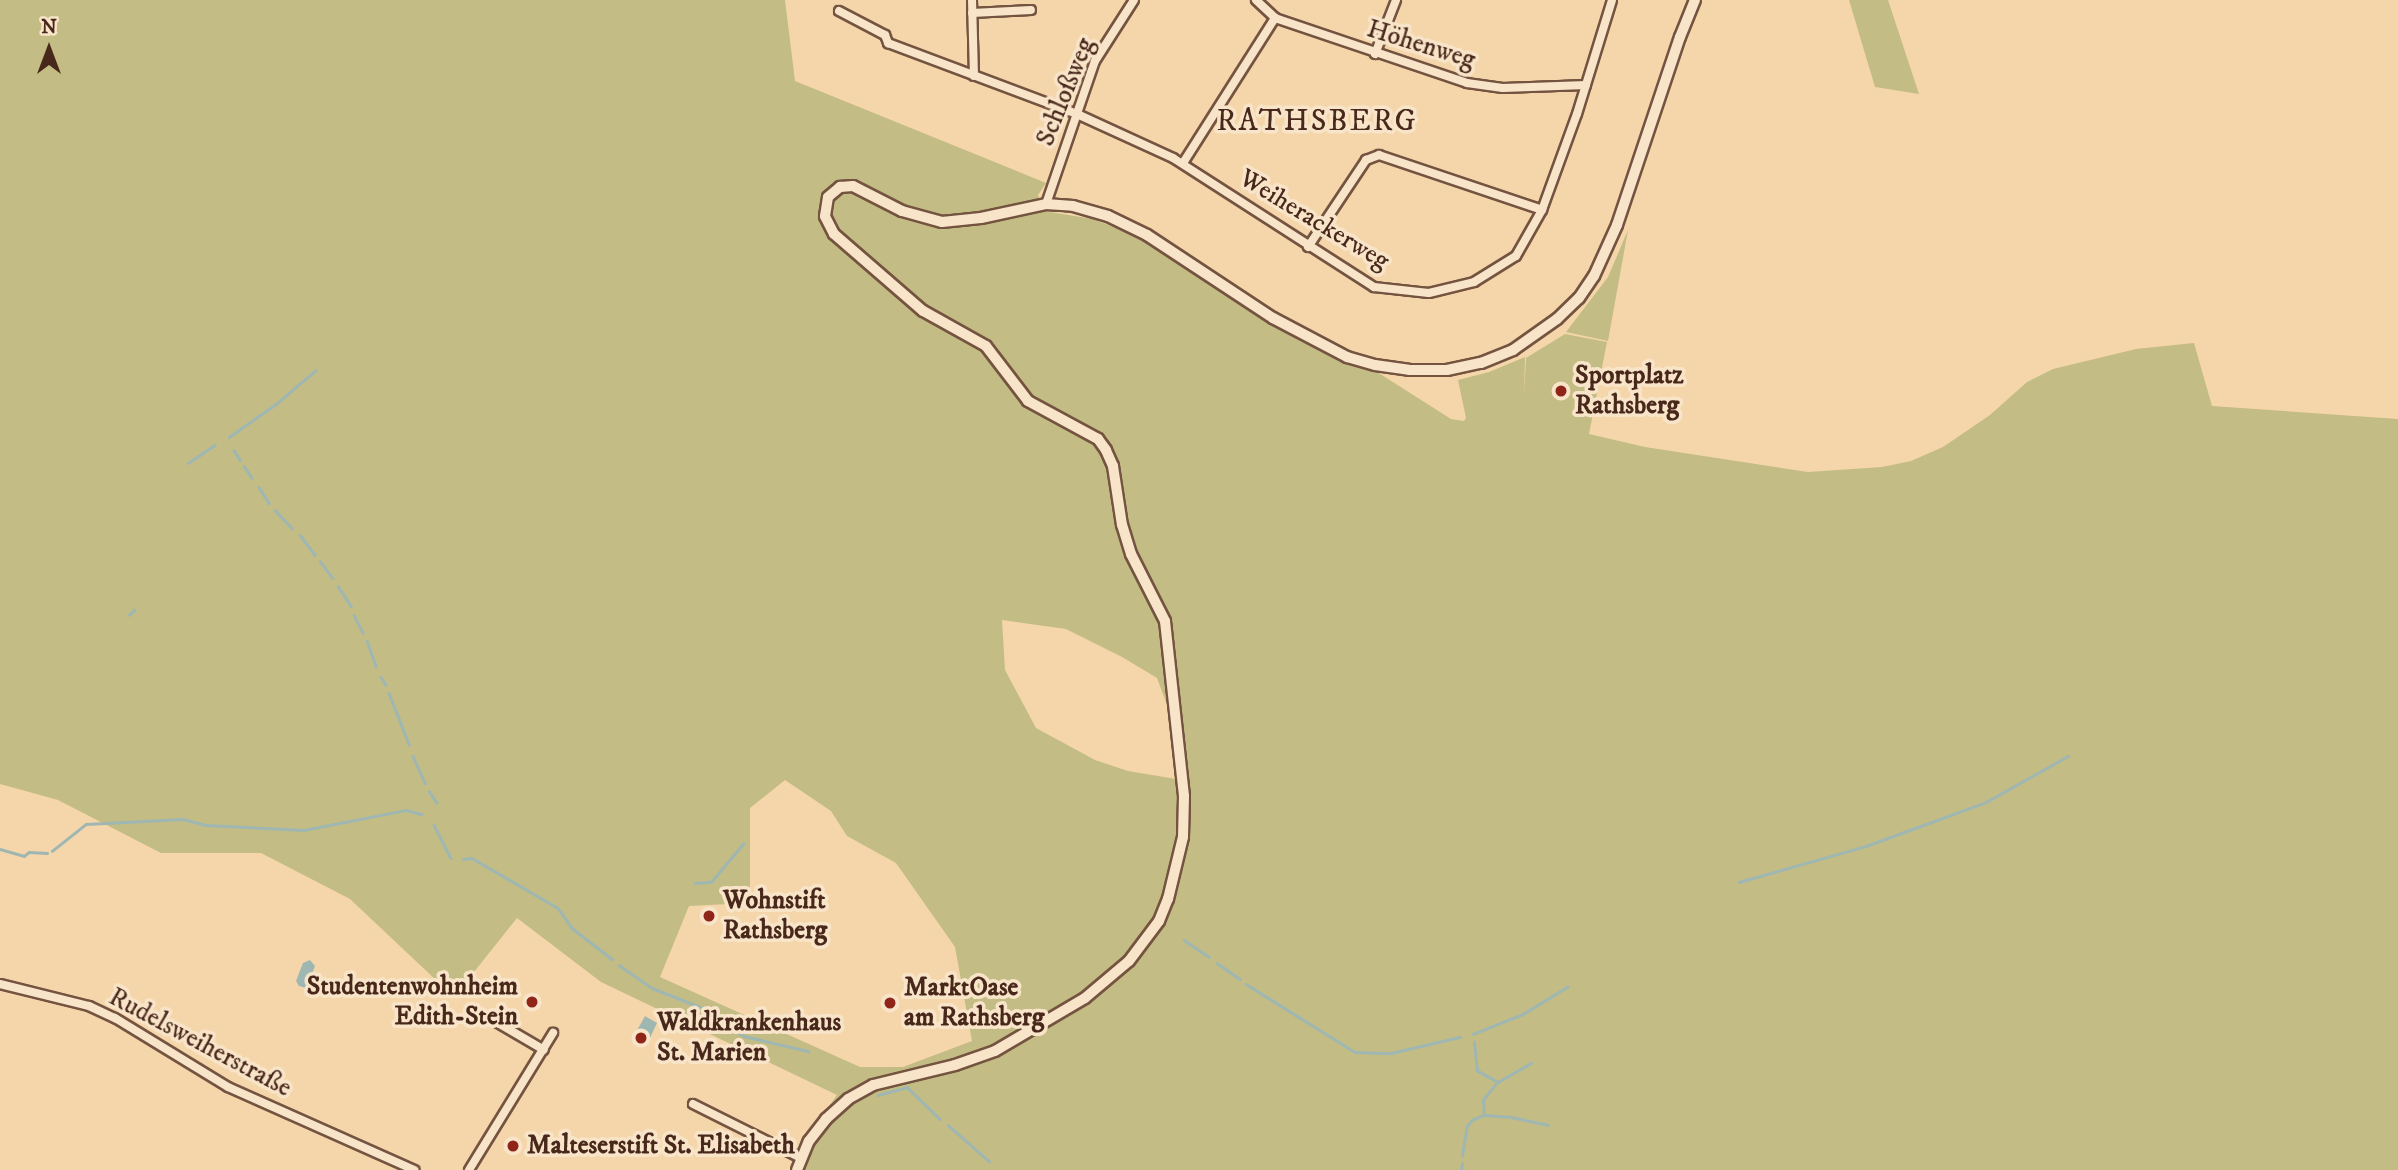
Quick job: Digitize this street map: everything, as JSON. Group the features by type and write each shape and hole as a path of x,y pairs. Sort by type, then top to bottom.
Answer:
{"street":[{"path":"972,0 974,76"},
{"name":"Schloßweg","path":"1046,204 1095,61 1134,0"},
{"name":"Höhenweg","path":"1256,0 1275,18 1375,54 1483,86 1586,85"},
{"path":"1375,54 1396,0"},
{"name":"Weiherackerweg","path":"839,11 885,35 888,43 1077,114 1183,163 1308,247 1374,287 1429,293 1474,282 1516,256 1542,210 1586,85 1612,0"},
{"path":"797,1170 801,1158 826,1119 864,1088 965,1062 995,1051 1085,998 1129,961 1159,921 1168,899 1183,837 1184,796 1165,621 1131,554 1122,526 1113,466 1098,439 1028,401 986,346 933,317 830,230 825,207 836,190 846,186 858,187 902,211 942,222 981,218 1046,204 1073,206 1108,216 1147,234 1273,318 1347,357 1409,370 1447,370 1481,363 1513,350 1558,319 1578,298 1594,275 1618,225 1680,37 1695,0"},
{"path":"972,13 1031,9"},
{"path":"1183,163 1275,18"},
{"path":"1308,247 1366,160 1379,155 1542,210"},
{"name":"Rudelsweiherstraße","path":"0,984 89,1006 115,1018 228,1087 414,1170"},
{"path":"498,1023 544,1050"},
{"path":"469,1170 553,1033"},
{"path":"693,1104 801,1158"}],"shaded area":[{"path":"0,0 785,0 795,81 1046,183 1038,195 1044,211 1093,219 1143,239 1281,329 1324,352 1374,370 1451,419 1464,421 1466,418 1458,380 1489,372 1525,357 1524,396 1526,358 1565,334 1607,342 1589,434 1645,447 1808,472 1882,467 1911,461 1943,447 1990,415 2027,382 2053,369 2136,349 2194,343 2212,406 2398,419 2398,1170 793,1170 800,1147 837,1095 601,982 517,918 454,997 350,899 261,853 161,853 58,800 0,784","holes":["1002,620 1066,629 1157,678 1173,721 1176,779 1128,771 1095,760 1036,728 1005,670","785,780 831,811 847,836 896,863 955,947 972,1041 903,1067 860,1067 660,977 689,906 750,903 750,808"]},
{"path":"1849,0 1888,0 1919,94 1875,87"},
{"path":"1628,230 1608,341 1566,332 1608,277"}],"water":[{"path":"310,960 315,966 306,988 299,986 296,981 303,963"},
{"path":"645,1016 657,1023 649,1040 635,1034"}],"waterway":[{"path":"229,437 276,404 316,370"},
{"path":"188,463 215,445"},
{"path":"234,450 240,460"},
{"path":"244,466 252,478"},
{"path":"259,487 269,503"},
{"path":"275,510 292,528"},
{"path":"300,535 315,555"},
{"path":"320,561 333,578"},
{"path":"338,586 351,606"},
{"path":"129,615 134,610"},
{"path":"354,615 363,633"},
{"path":"367,641 376,666"},
{"path":"381,677 386,685"},
{"path":"389,693 409,744"},
{"path":"413,756 425,783"},
{"path":"1739,882 1866,846 1986,802 2068,756"},
{"path":"429,791 437,803"},
{"path":"52,851 86,824 183,819 205,825 304,830 406,810 421,814"},
{"path":"434,825 451,858"},
{"path":"695,883 711,882 743,844"},
{"path":"0,849 24,856 29,852 47,853"},
{"path":"463,859 472,858 558,908 572,928 612,959"},
{"path":"1184,940 1209,957"},
{"path":"1217,963 1240,979"},
{"path":"619,965 652,988 715,1013 718,1022 744,1036 808,1051"},
{"path":"1246,984 1355,1052 1391,1053 1460,1037"},
{"path":"1473,1034 1523,1014 1567,987"},
{"path":"1462,1156 1467,1126 1472,1120 1484,1115 1483,1100 1497,1082 1477,1071 1474,1042"},
{"path":"1498,1082 1531,1063"},
{"path":"878,1095 907,1087 940,1119"},
{"path":"1484,1115 1511,1117 1548,1125"},
{"path":"948,1125 989,1161"},
{"path":"1461,1170 1462,1164"}],"place":[{"name":"Sportplatz Rathsberg","path":"1561,391"},
{"name":"Wohnstift Rathsberg","path":"709,916"},
{"name":"Studentenwohnheim Edith-Stein","path":"532,1002"},
{"name":"MarktOase am Rathsberg","path":"890,1003"},
{"name":"Waldkrankenhaus St. Marien","path":"641,1038"},
{"name":"Malteserstift St. Elisabeth","path":"513,1146"}],"district":[{"name":"RATHSBERG","path":"1317,122"}]}
